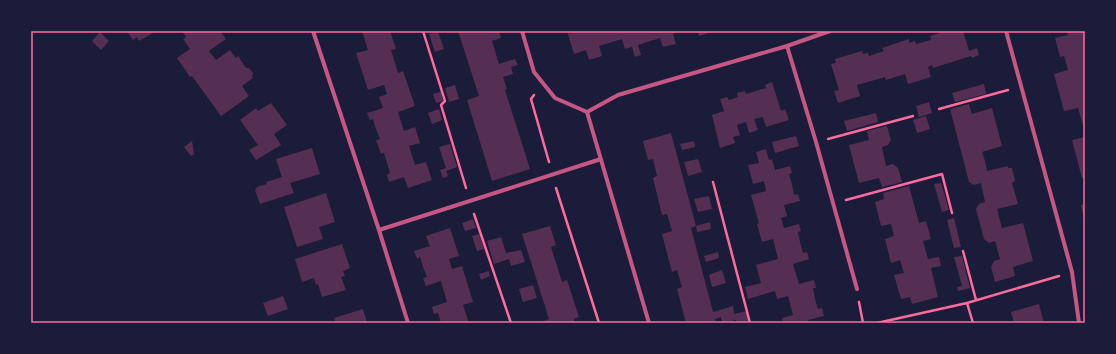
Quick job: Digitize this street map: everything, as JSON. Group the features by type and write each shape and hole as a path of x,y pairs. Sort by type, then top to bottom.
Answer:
{"street":[{"path":"312,31 379,230 408,323"},
{"path":"522,31 534,72 542,82 555,98 587,112 649,323"},
{"path":"587,112 618,95 787,46 830,31"},
{"path":"1006,31 1072,272 1079,323"},
{"path":"787,46 816,142 857,289"},
{"path":"379,230 601,159"}],"path":[{"path":"423,31 446,101 441,105 470,201 511,323"},
{"path":"542,82 531,99 552,175 599,323"},
{"path":"939,109 1022,86"},
{"path":"816,142 913,116"},
{"path":"833,203 942,174 952,213"},
{"path":"713,182 750,323"},
{"path":"963,251 976,300"},
{"path":"877,323 967,303 1072,272"},
{"path":"857,289 863,323"},
{"path":"967,303 973,323"}],"building":[{"path":"127,31 156,31 139,41 137,37 133,40"},
{"path":"182,31 220,31 226,39 209,51 216,60 230,50 236,58 238,56 246,68 249,68 253,73 253,78 242,86 249,96 221,116 177,58 190,49 183,39 186,37"},
{"path":"362,31 390,31 396,49 391,50 398,73 403,71 415,106 398,112 404,131 415,127 420,143 409,146 415,165 426,162 432,180 408,188 404,177 389,182 387,175 390,173 384,153 381,154 376,140 380,139 373,119 370,120 367,113 383,108 379,97 387,94 384,85 368,90 356,53 368,50"},
{"path":"458,31 499,31 501,38 492,41 499,64 515,59 518,65 511,67 513,74 503,77 507,89 505,90 530,169 492,181 467,100 479,96"},
{"path":"567,31 680,31 673,34 676,44 663,47 660,38 638,45 641,55 635,57 632,47 625,49 622,39 599,46 602,56 589,60 586,50 574,54"},
{"path":"698,31 711,31 712,32 699,36"},
{"path":"946,31 963,31 969,51 977,48 979,55 972,58 971,56 933,68 932,65 928,67 931,77 908,84 905,74 886,80 885,77 857,85 860,96 838,103 834,91 839,90 831,64 836,63 835,59 862,51 863,54 868,53 869,56 884,51 882,48 909,39 909,43 915,41 916,44 931,40 930,36"},
{"path":"1067,31 1085,31 1085,132 1078,108 1064,111 1054,74 1068,70 1064,56 1060,57 1055,38 1068,35"},
{"path":"100,32 109,41 101,50 92,41"},
{"path":"438,32 444,49 435,52 429,34"},
{"path":"772,82 781,111 785,109 789,120 766,127 763,117 754,119 758,130 749,133 746,122 737,125 740,135 733,137 735,143 720,148 712,115 724,111 720,99 727,97 729,100 738,97 737,93 745,91 746,94 766,88 765,85"},
{"path":"984,84 986,94 955,102 952,93"},
{"path":"455,85 459,99 449,102 445,88"},
{"path":"441,92 443,101 436,103 433,94"},
{"path":"929,102 932,113 919,117 916,106"},
{"path":"271,103 287,125 274,134 281,145 256,160 249,150 258,145 240,120 256,108 258,111"},
{"path":"969,104 972,114 992,108 1002,146 982,152 987,171 1008,166 1008,168 1012,168 1015,181 1012,183 1018,204 997,209 1002,228 1023,223 1033,261 1013,267 1015,276 995,282 991,267 994,261 1000,259 995,241 989,243 984,239 976,209 979,204 985,202 981,183 974,185 969,182 950,109"},
{"path":"439,109 442,120 432,124 428,113"},
{"path":"876,113 878,122 847,131 844,121"},
{"path":"926,116 930,129 917,133 913,120"},
{"path":"887,126 891,140 888,145 882,147 886,166 893,164 898,168 902,182 882,187 879,178 859,183 849,145 869,140 867,131"},
{"path":"671,133 696,226 691,228 713,312 733,306 734,314 747,311 750,323 737,323 736,320 722,323 721,317 715,319 716,323 686,323 677,289 682,287 677,270 672,272 662,234 672,231 667,214 662,215 653,178 657,176 653,159 648,160 643,141"},
{"path":"796,136 799,146 775,153 772,142"},
{"path":"1085,137 1085,177 1082,178 1072,140"},
{"path":"192,141 194,154 191,156 184,147"},
{"path":"694,141 695,147 682,150 680,144"},
{"path":"450,144 457,167 446,171 448,176 443,178 440,170 446,168 439,147"},
{"path":"312,148 320,174 290,183 294,193 260,204 255,190 257,187 267,184 266,182 282,177 276,159"},
{"path":"766,149 769,160 772,159 775,170 790,166 792,173 789,174 794,195 798,194 800,201 784,205 787,216 781,218 784,228 799,224 801,231 798,232 803,253 807,252 809,259 793,264 799,284 814,280 816,288 813,288 815,299 818,309 822,308 824,316 808,320 809,323 783,323 782,318 793,315 788,296 777,299 775,291 748,299 745,287 761,283 756,265 778,259 773,239 762,242 757,224 759,223 751,195 766,191 764,181 753,184 748,165 759,163 756,152"},
{"path":"698,159 702,172 688,176 684,162"},
{"path":"941,183 949,210 942,212 934,184"},
{"path":"909,186 919,223 926,221 931,239 923,241 928,259 939,257 941,266 931,268 938,297 912,304 910,297 901,299 894,275 904,273 900,260 891,263 885,239 894,236 891,224 881,226 875,202 884,199 883,193"},
{"path":"326,193 335,222 319,227 323,239 297,247 284,207"},
{"path":"709,196 712,209 698,212 694,199"},
{"path":"1085,204 1085,220 1084,220 1081,205"},
{"path":"954,218 961,247 954,248 947,220"},
{"path":"473,219 476,228 465,231 462,223"},
{"path":"710,222 711,229 697,232 696,226"},
{"path":"550,226 556,245 551,247 562,282 567,280 579,317 574,319 575,323 538,323 549,319 522,234"},
{"path":"450,228 459,256 449,259 452,269 462,266 473,302 463,305 469,323 441,323 438,313 434,314 432,307 447,302 441,281 426,286 423,278 427,277 420,257 417,259 414,251 430,246 426,236"},
{"path":"479,234 484,249 477,251 472,236"},
{"path":"501,237 506,253 521,250 525,262 511,266 509,259 494,264 487,241"},
{"path":"342,244 350,268 343,271 345,276 341,277 346,290 322,297 318,284 316,285 314,278 302,282 295,259"},
{"path":"718,252 719,258 706,262 704,256"},
{"path":"962,256 970,288 958,291 957,287 962,286 954,257"},
{"path":"722,270 726,283 712,287 709,275"},
{"path":"489,271 490,276 481,280 479,274"},
{"path":"533,285 537,298 523,302 519,289"},
{"path":"283,296 288,309 268,316 263,303"},
{"path":"1039,304 1044,323 1014,323 1011,312"},
{"path":"363,309 367,323 336,323 334,318"}]}
